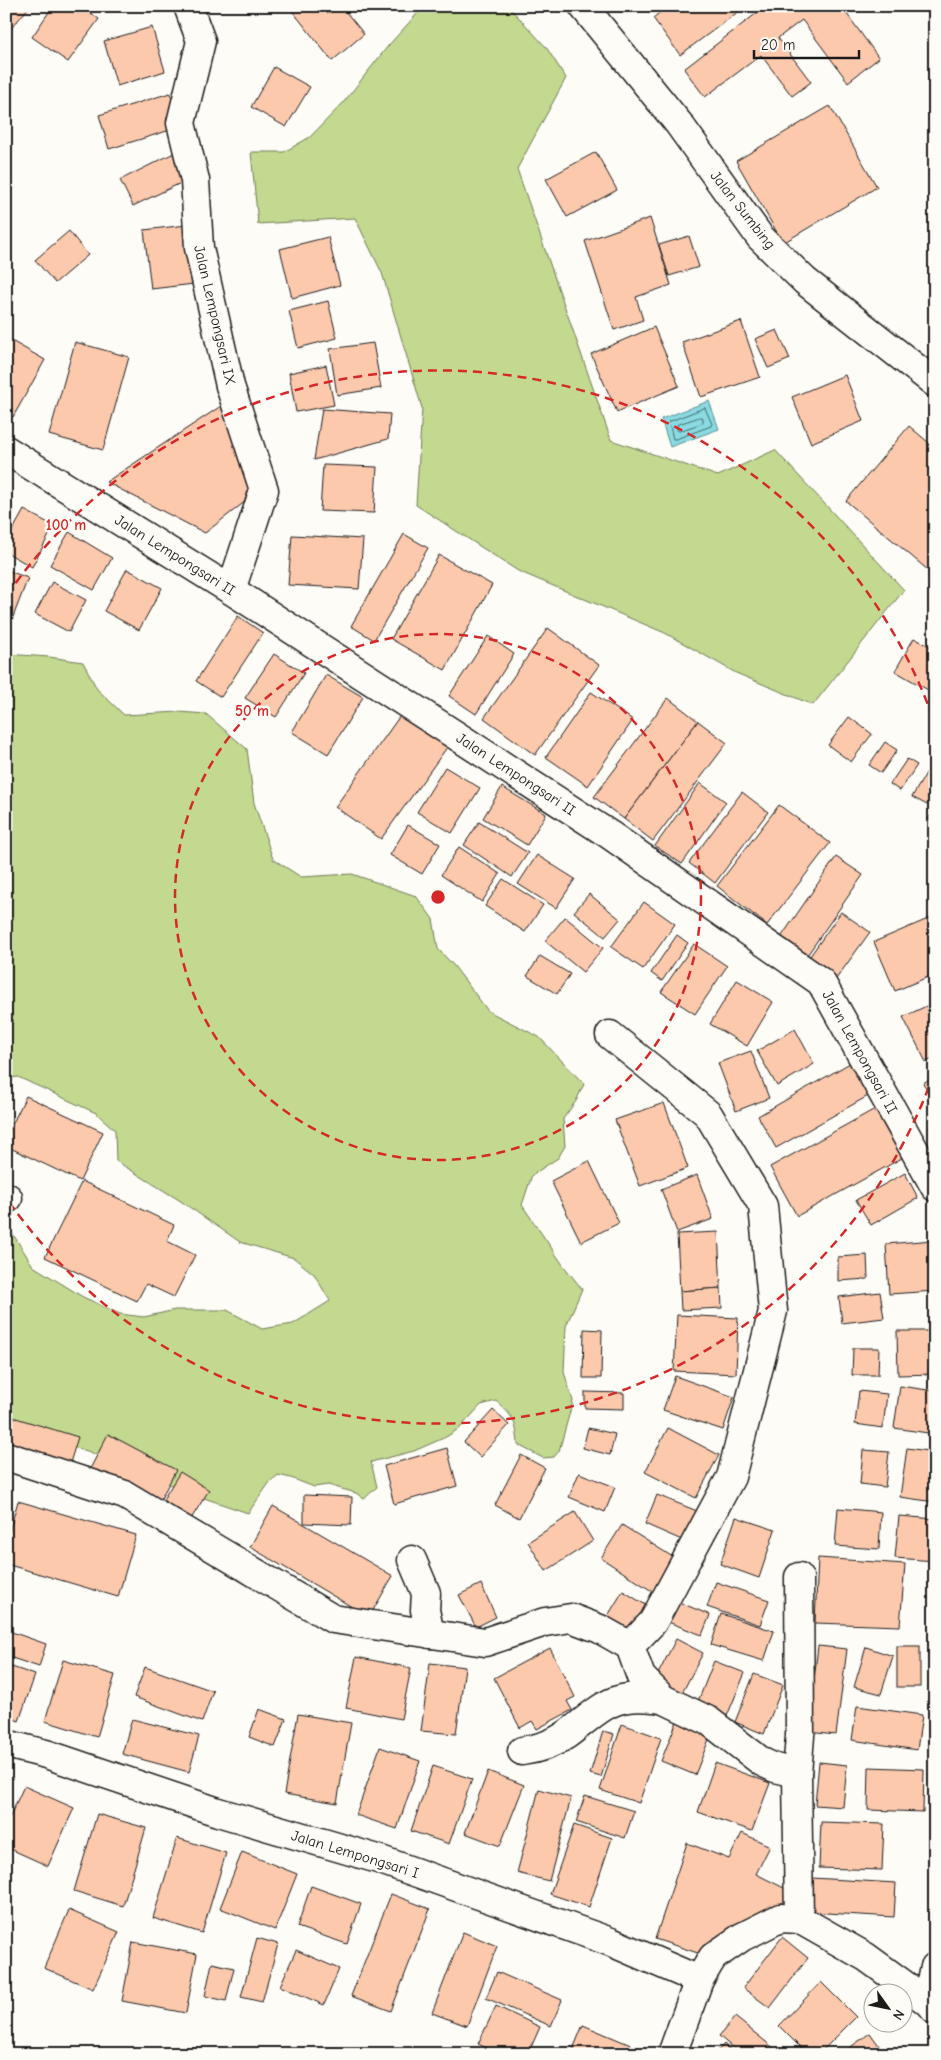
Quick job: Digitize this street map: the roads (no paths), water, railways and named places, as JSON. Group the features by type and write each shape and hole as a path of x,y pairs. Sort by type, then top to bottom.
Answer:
{"street":[{"name":"Jalan Lempongsari IX","path":"188,6 201,41 181,123 194,180 199,248 230,386 264,490 231,590"},
{"name":"Jalan Sumbing","path":"583,6 679,124 760,237 805,281 935,383"},
{"name":"Jalan Lempongsari II","path":"6,450 231,590 610,834 820,982 935,1187"},
{"path":"610,1036 708,1114 763,1206 773,1311 731,1477 652,1622 630,1646"},
{"path":"6,1456 125,1495 333,1619 484,1642 545,1622 571,1618 600,1628 630,1646 641,1677 664,1699 709,1721 762,1762 775,1768 796,1773"},
{"path":"412,1560 426,1593 425,1610 430,1634"},
{"path":"799,1577 800,1736 796,1773 800,1919"},
{"path":"522,1751 535,1750 550,1744 565,1736 596,1712 616,1701 628,1698 664,1699"},
{"name":"Jalan Lempongsari I","path":"6,1744 46,1754 218,1812 378,1859 610,1942 699,1980"},
{"path":"672,2054 699,1980 712,1956 742,1937 780,1918 800,1919 866,1957 932,2006"},
{"path":"932,2006 935,1967"}],"water":[{"path":"709,401 719,429 670,447 661,419"}]}
